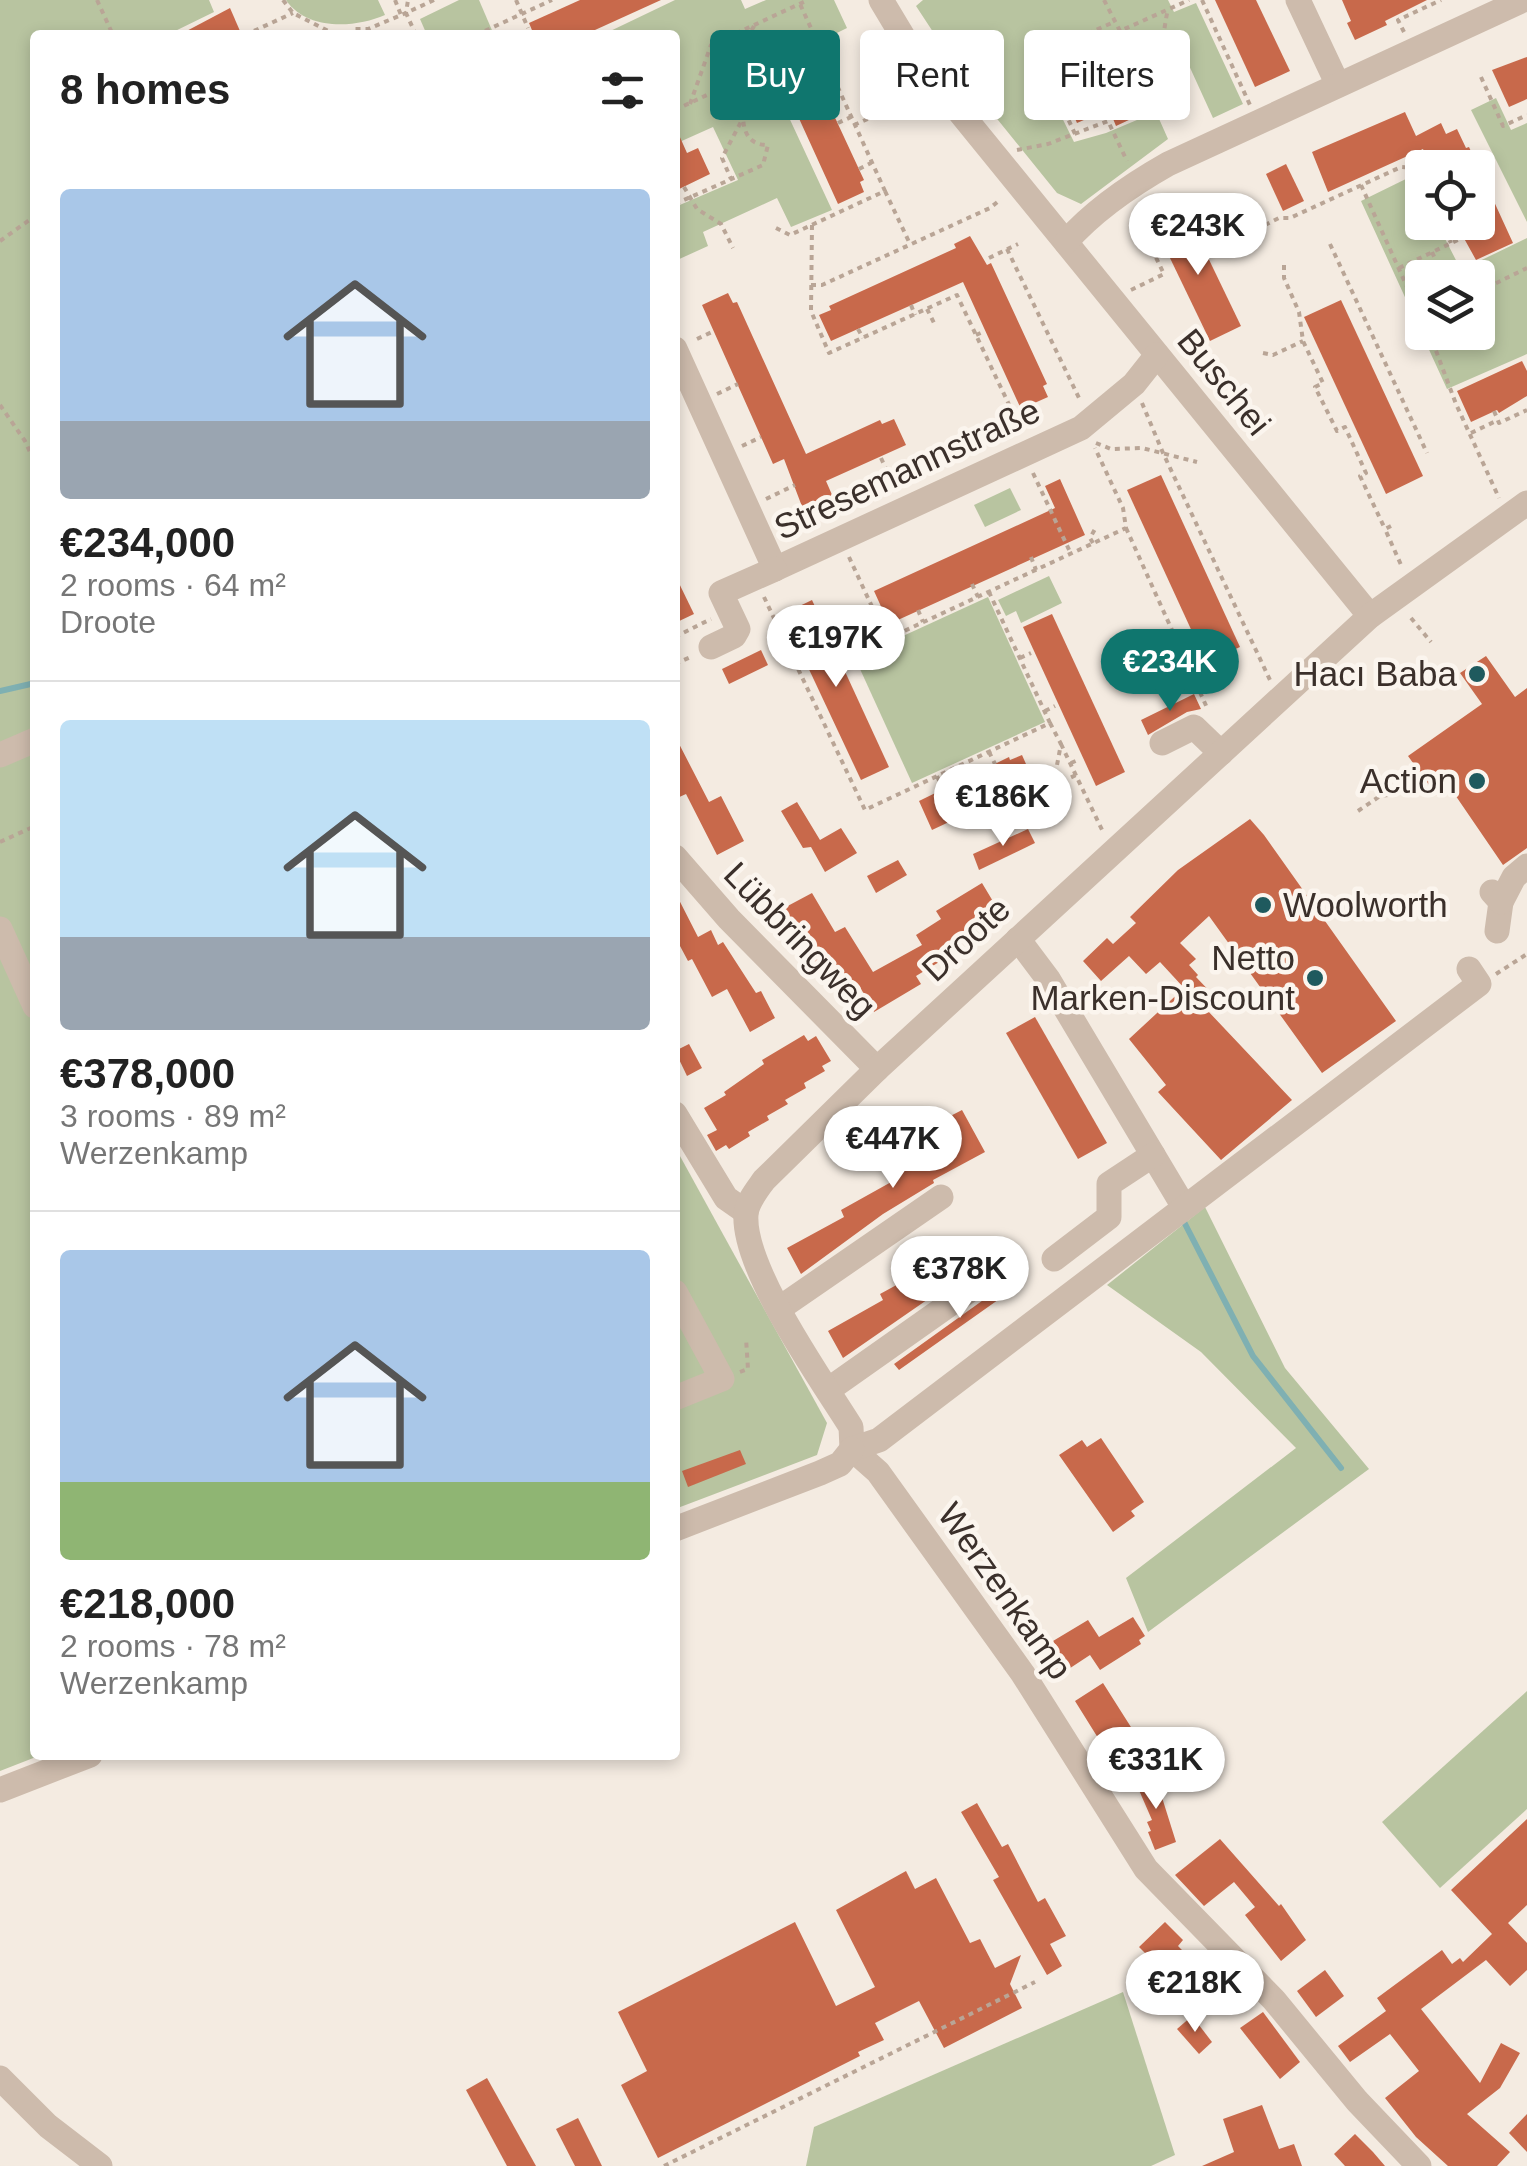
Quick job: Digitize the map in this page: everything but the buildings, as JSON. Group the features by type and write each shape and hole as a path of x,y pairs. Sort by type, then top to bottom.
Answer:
{"street":[{"name":"Buschei","path":"881,0 914,55 1370,616"},
{"path":"1298,0 1338,85"},
{"path":"1066,242 1079,227 1137,182 1523,0"},
{"name":"Stresemannstraße","path":"684,345 775,569 954,488 1032,463 1130,388 1157,356"},
{"name":"Droote","path":"746,1212 764,1180 877,1069 1370,616 1527,503"},
{"path":"712,647 734,636 738,629 721,593 775,569"},
{"path":"1162,743 1194,727 1221,753"},
{"path":"0,755 30,742"},
{"name":"Lübbringweg","path":"680,863 719,908 877,1069"},
{"path":"1497,930 1496,897 1527,866"},
{"path":"0,930 30,995"},
{"path":"1018,939 1048,979 1184,1207"},
{"path":"680,1528 830,1469 840,1464 852,1449 879,1440 1184,1207 1474,976"},
{"name":"Werzenkamp","path":"680,1122 726,1198 746,1212 749,1243 780,1308 851,1426 852,1449 878,1472 1023,1674 1146,1869 1274,2000 1405,2162"},
{"path":"1054,1260 1108,1217 1109,1184 1152,1155"},
{"path":"780,1308 941,1197"},
{"path":"828,1390 991,1275"},
{"path":"680,1301 722,1379 680,1396"},
{"path":"0,1790 77,1760"},
{"path":"0,2078 48,2126 100,2166"}],"path":[{"path":"97,0 111,30"},
{"path":"283,0 293,13 329,30"},
{"path":"394,0 413,30"},
{"path":"404,14 408,0"},
{"path":"354,30 368,29 434,0"},
{"path":"516,0 528,28"},
{"path":"487,30 552,0"},
{"path":"777,0 782,11"},
{"path":"690,104 711,45 808,0"},
{"path":"1104,0 1120,31 1173,3 1188,0"},
{"path":"1202,0 1258,122"},
{"path":"1412,51 1398,20 1440,0"},
{"path":"800,4 812,30"},
{"path":"1163,30 1168,9"},
{"path":"256,30 293,13"},
{"path":"1076,134 1039,55 1114,22"},
{"path":"753,30 756,24"},
{"path":"1480,77 1503,126 1527,115"},
{"path":"840,93 910,244"},
{"path":"680,108 710,95"},
{"path":"838,123 851,118"},
{"path":"731,179 722,158 741,120"},
{"path":"680,202 763,165 768,145 751,140 744,132 742,120"},
{"path":"854,126 867,120"},
{"path":"1017,150 1048,144 1108,121 1132,170"},
{"path":"1397,158 1401,167"},
{"path":"858,168 872,163"},
{"path":"1266,225 1405,167"},
{"path":"1348,180 1352,190"},
{"path":"811,286 822,285 990,208 1018,184"},
{"path":"684,186 708,218 721,224 733,248"},
{"path":"1361,186 1405,281"},
{"path":"776,228 790,235 885,191"},
{"path":"1303,201 1308,210"},
{"path":"1130,290 1164,274 1133,211"},
{"path":"0,241 30,220"},
{"path":"1370,226 1378,223"},
{"path":"812,224 810,311 829,353 957,295 1070,554"},
{"path":"1399,268 1457,240"},
{"path":"989,258 1018,244"},
{"path":"1330,244 1426,452"},
{"path":"1007,249 1074,394 1093,418"},
{"path":"1432,252 1436,260"},
{"path":"1284,265 1284,278 1299,312 1303,341 1323,383 1315,386 1337,431 1344,427 1366,473 1360,476 1388,527 1404,571"},
{"path":"1495,284 1527,268"},
{"path":"911,305 915,315"},
{"path":"927,309 934,323"},
{"path":"858,329 863,338"},
{"path":"976,335 985,330"},
{"path":"684,345 714,332"},
{"path":"1263,353 1273,355 1303,341"},
{"path":"1436,350 1499,498"},
{"path":"1000,387 1009,382"},
{"path":"717,394 738,384"},
{"path":"1130,388 1142,402 1270,680 1284,696"},
{"path":"0,406 30,452"},
{"path":"1494,412 1500,423 1527,410"},
{"path":"1470,433 1498,420"},
{"path":"742,446 761,437"},
{"path":"1197,462 1142,448 1111,449 1092,442 1208,710"},
{"path":"881,458 905,510"},
{"path":"846,500 927,462 946,474 954,488"},
{"path":"766,499 795,486"},
{"path":"848,558 887,639 1126,528"},
{"path":"1093,543 1090,538 1095,529"},
{"path":"1031,557 1036,570"},
{"path":"972,584 978,597"},
{"path":"989,592 1103,832"},
{"path":"764,595 865,810 1050,723"},
{"path":"918,610 924,622"},
{"path":"680,635 724,613"},
{"path":"1411,618 1431,642"},
{"path":"770,636 780,631"},
{"path":"1020,658 1031,654"},
{"path":"1045,711 1055,706"},
{"path":"1060,805 1053,786 1062,744"},
{"path":"990,752 996,764"},
{"path":"1071,763 1080,759"},
{"path":"1053,786 1076,775"},
{"path":"937,776 943,788"},
{"path":"1358,811 1388,794"},
{"path":"0,842 30,828"},
{"path":"1474,976 1527,954"},
{"path":"722,1379 748,1368 746,1338"},
{"path":"664,2166 1035,1982"}],"green space":[{"path":"0,0 209,0 214,12 177,30 30,30 30,1759 0,1771"},
{"path":"286,0 378,0 385,15 332,24 306,17"},
{"path":"459,0 479,0 492,30 425,30 420,19"},
{"path":"675,0 741,0 745,9 766,0 834,0 847,28 840,31 710,30 710,120 790,120 832,210 791,227 777,198 703,232 708,246 680,259 680,205 738,180 713,127 680,142 680,30 612,30"},
{"path":"923,0 1168,0 1174,12 1196,3 1243,104 1213,118 1190,68 1190,30 1024,30 1024,120 1063,120 1074,142 1137,120 1160,120 1168,139 1081,204 1057,193 998,120 1004,120 1004,30 932,30 916,6"},
{"path":"1496,98 1511,130 1527,123 1527,222 1495,158 1495,150 1491,150 1471,110"},
{"path":"1405,179 1405,240 1446,240 1456,260 1405,260 1405,297 1361,201"},
{"path":"1527,238 1527,354 1447,389 1429,350 1495,350 1495,260 1482,260"},
{"path":"1010,488 1021,510 985,527 974,505"},
{"path":"1049,576 1062,603 1021,623 1016,611 1006,616 998,600"},
{"path":"988,597 1045,722 912,783 855,658"},
{"path":"680,1156 827,1423 817,1455 680,1507"},
{"path":"1205,1207 1285,1368 1369,1469 1148,1632 1126,1578 1296,1448 1201,1352 1107,1285"},
{"path":"1527,1691 1527,1809 1440,1888 1382,1822"},
{"path":"1123,1992 1175,2155 1151,2166 806,2166 814,2127"}],"waterway":[{"path":"0,691 30,684"},
{"path":"1183,1220 1253,1356 1341,1468"}],"place":[{"name":"Hacı Baba","path":"1477,674"},
{"name":"Action","path":"1477,781"},
{"name":"Woolworth","path":"1263,905"},
{"name":"Netto Marken-Discount","path":"1315,978"}]}
